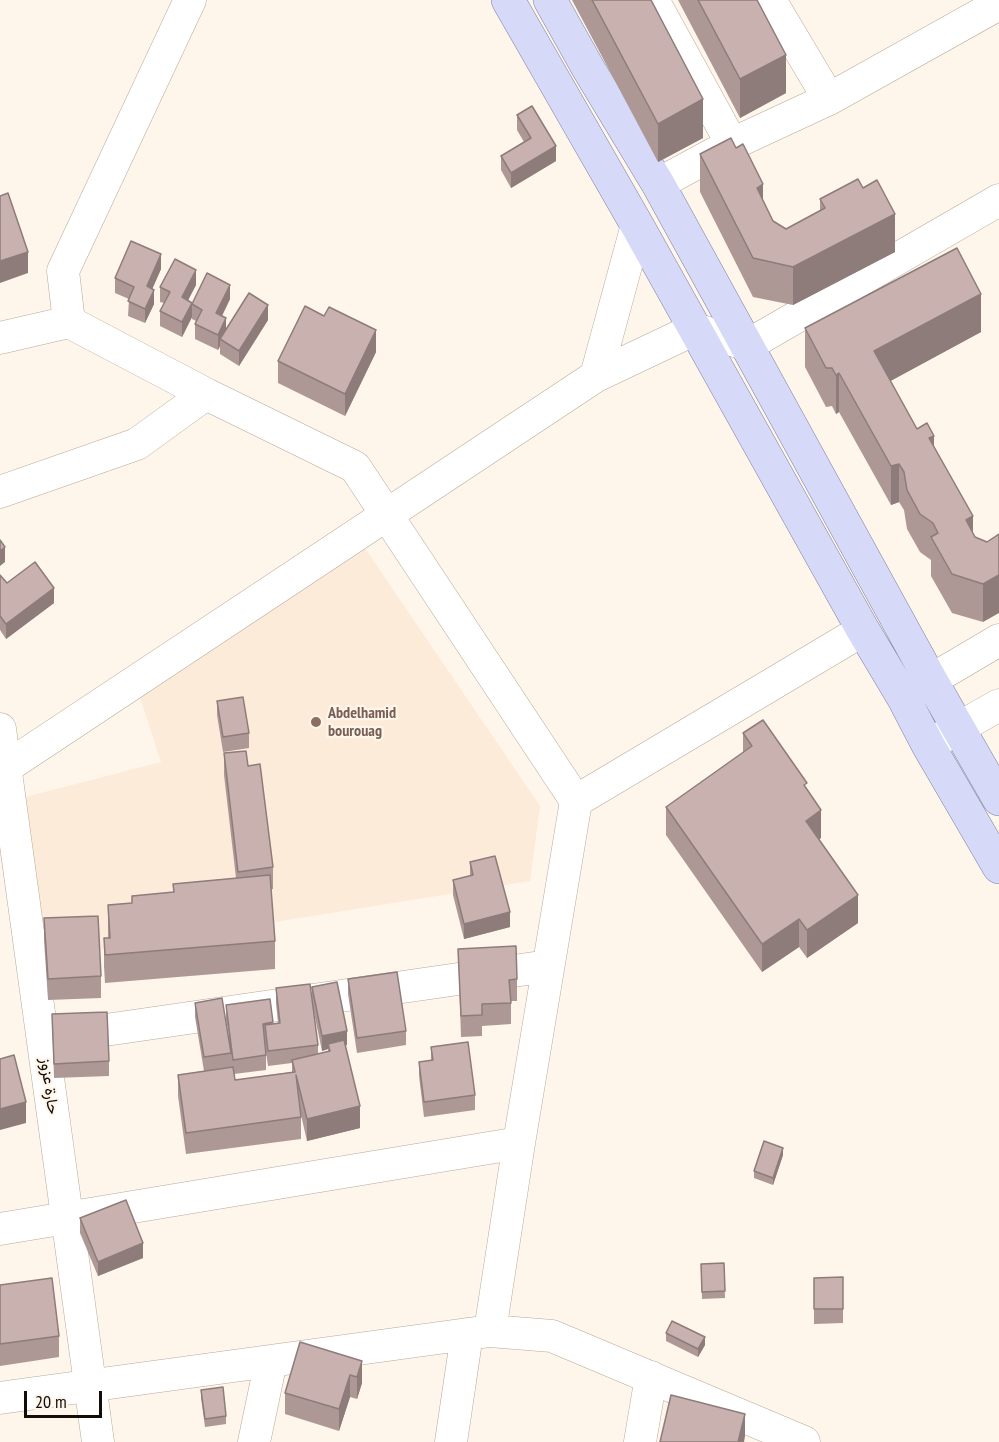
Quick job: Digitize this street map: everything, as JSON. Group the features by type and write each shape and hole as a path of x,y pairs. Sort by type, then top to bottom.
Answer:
{"main road":[{"path":"508,0 637,225 862,630 903,697 928,745 999,867"},
{"path":"550,0 658,184 930,679 999,799"}],"street":[{"path":"69,321 63,271 190,0"},
{"path":"653,0 732,144"},
{"path":"770,0 829,99"},
{"path":"658,184 732,144 829,99 999,4"},
{"path":"3,769 596,376 695,329 748,345 999,200"},
{"path":"596,376 637,225"},
{"path":"0,338 69,321 206,394 355,467 576,801 519,1143 479,1333 451,1442"},
{"path":"0,492 137,444 206,394"},
{"path":"576,801 862,630"},
{"path":"903,697 999,640"},
{"path":"928,745 999,705"},
{"name":"حارة عزوز","path":"0,729 3,769 98,1442"},
{"path":"42,1039 548,966"},
{"path":"0,1229 519,1143"},
{"path":"0,1398 479,1333 552,1336 804,1442"},
{"path":"254,1442 271,1361"},
{"path":"640,1442 651,1377"}],"shaded area":[{"name":"Abdelhamid bourouag","path":"356,535 540,806 530,881 32,961 10,801 161,762 135,682"}],"building":[{"path":"592,0 651,0 703,99 658,124"},
{"path":"698,0 757,0 786,55 740,79"},
{"path":"532,106 556,146 511,173 501,156 531,138 517,115"},
{"path":"731,138 736,148 743,144 763,184 757,188 773,221 786,229 825,208 820,199 858,179 863,188 877,180 895,214 793,267 753,258 700,154"},
{"path":"8,193 28,252 0,261 0,196"},
{"path":"131,241 161,254 147,286 154,290 145,309 128,301 134,287 115,278"},
{"path":"957,248 981,294 874,351 917,429 927,423 934,436 929,438 973,516 966,520 975,537 987,542 999,534 999,575 983,584 952,574 931,537 938,533 933,523 920,514 907,490 904,472 899,464 891,466 839,373 836,375 832,368 826,368 805,328"},
{"path":"175,259 196,270 182,297 192,303 182,322 160,311 170,292 160,287"},
{"path":"207,273 230,285 216,313 226,318 218,335 195,324 202,310 192,304"},
{"path":"249,293 268,305 239,351 220,339"},
{"path":"305,306 324,316 329,307 376,330 345,394 278,361"},
{"path":"0,540 5,547 0,551"},
{"path":"35,562 54,588 6,624 0,616 0,575 7,583"},
{"path":"243,697 249,733 223,737 217,701"},
{"path":"763,720 807,783 804,785 821,810 806,821 858,895 807,930 799,919 762,944 666,807 752,746 743,733"},
{"path":"246,751 248,766 260,764 273,867 238,872 224,753"},
{"path":"495,856 510,912 464,924 453,880 473,875 470,862"},
{"path":"270,875 275,941 105,955 104,938 110,938 108,905 132,903 132,896 174,892 173,884"},
{"path":"98,916 101,976 48,979 44,918"},
{"path":"516,946 517,979 509,980 511,1003 482,1004 482,1015 461,1016 458,949"},
{"path":"397,972 406,1031 357,1038 348,979"},
{"path":"337,982 347,1031 322,1036 312,987"},
{"path":"310,984 318,1045 268,1051 265,1025 280,1023 276,988"},
{"path":"222,998 231,1053 204,1057 195,1003"},
{"path":"270,999 273,1022 263,1024 266,1055 233,1060 226,1005"},
{"path":"107,1012 109,1061 54,1064 52,1014"},
{"path":"344,1040 360,1106 307,1119 296,1075 301,1117 186,1133 178,1075 233,1067 235,1080 295,1072 292,1060 330,1051 328,1044"},
{"path":"468,1042 475,1095 424,1102 419,1062 433,1060 431,1047"},
{"path":"14,1055 26,1102 0,1109 0,1059"},
{"path":"764,1141 783,1148 773,1178 754,1171"},
{"path":"126,1200 143,1243 98,1262 80,1218"},
{"path":"724,1263 725,1291 702,1292 701,1264"},
{"path":"843,1277 843,1309 814,1309 814,1278"},
{"path":"52,1278 59,1336 0,1344 0,1285"},
{"path":"672,1321 705,1337 698,1349 666,1333"},
{"path":"300,1342 362,1361 357,1377 350,1375 339,1409 285,1393"},
{"path":"223,1387 226,1416 205,1419 201,1390"},
{"path":"671,1395 745,1414 738,1442 660,1442"}],"place":[{"name":"Abdelhamid bourouag","path":"316,722"}]}
